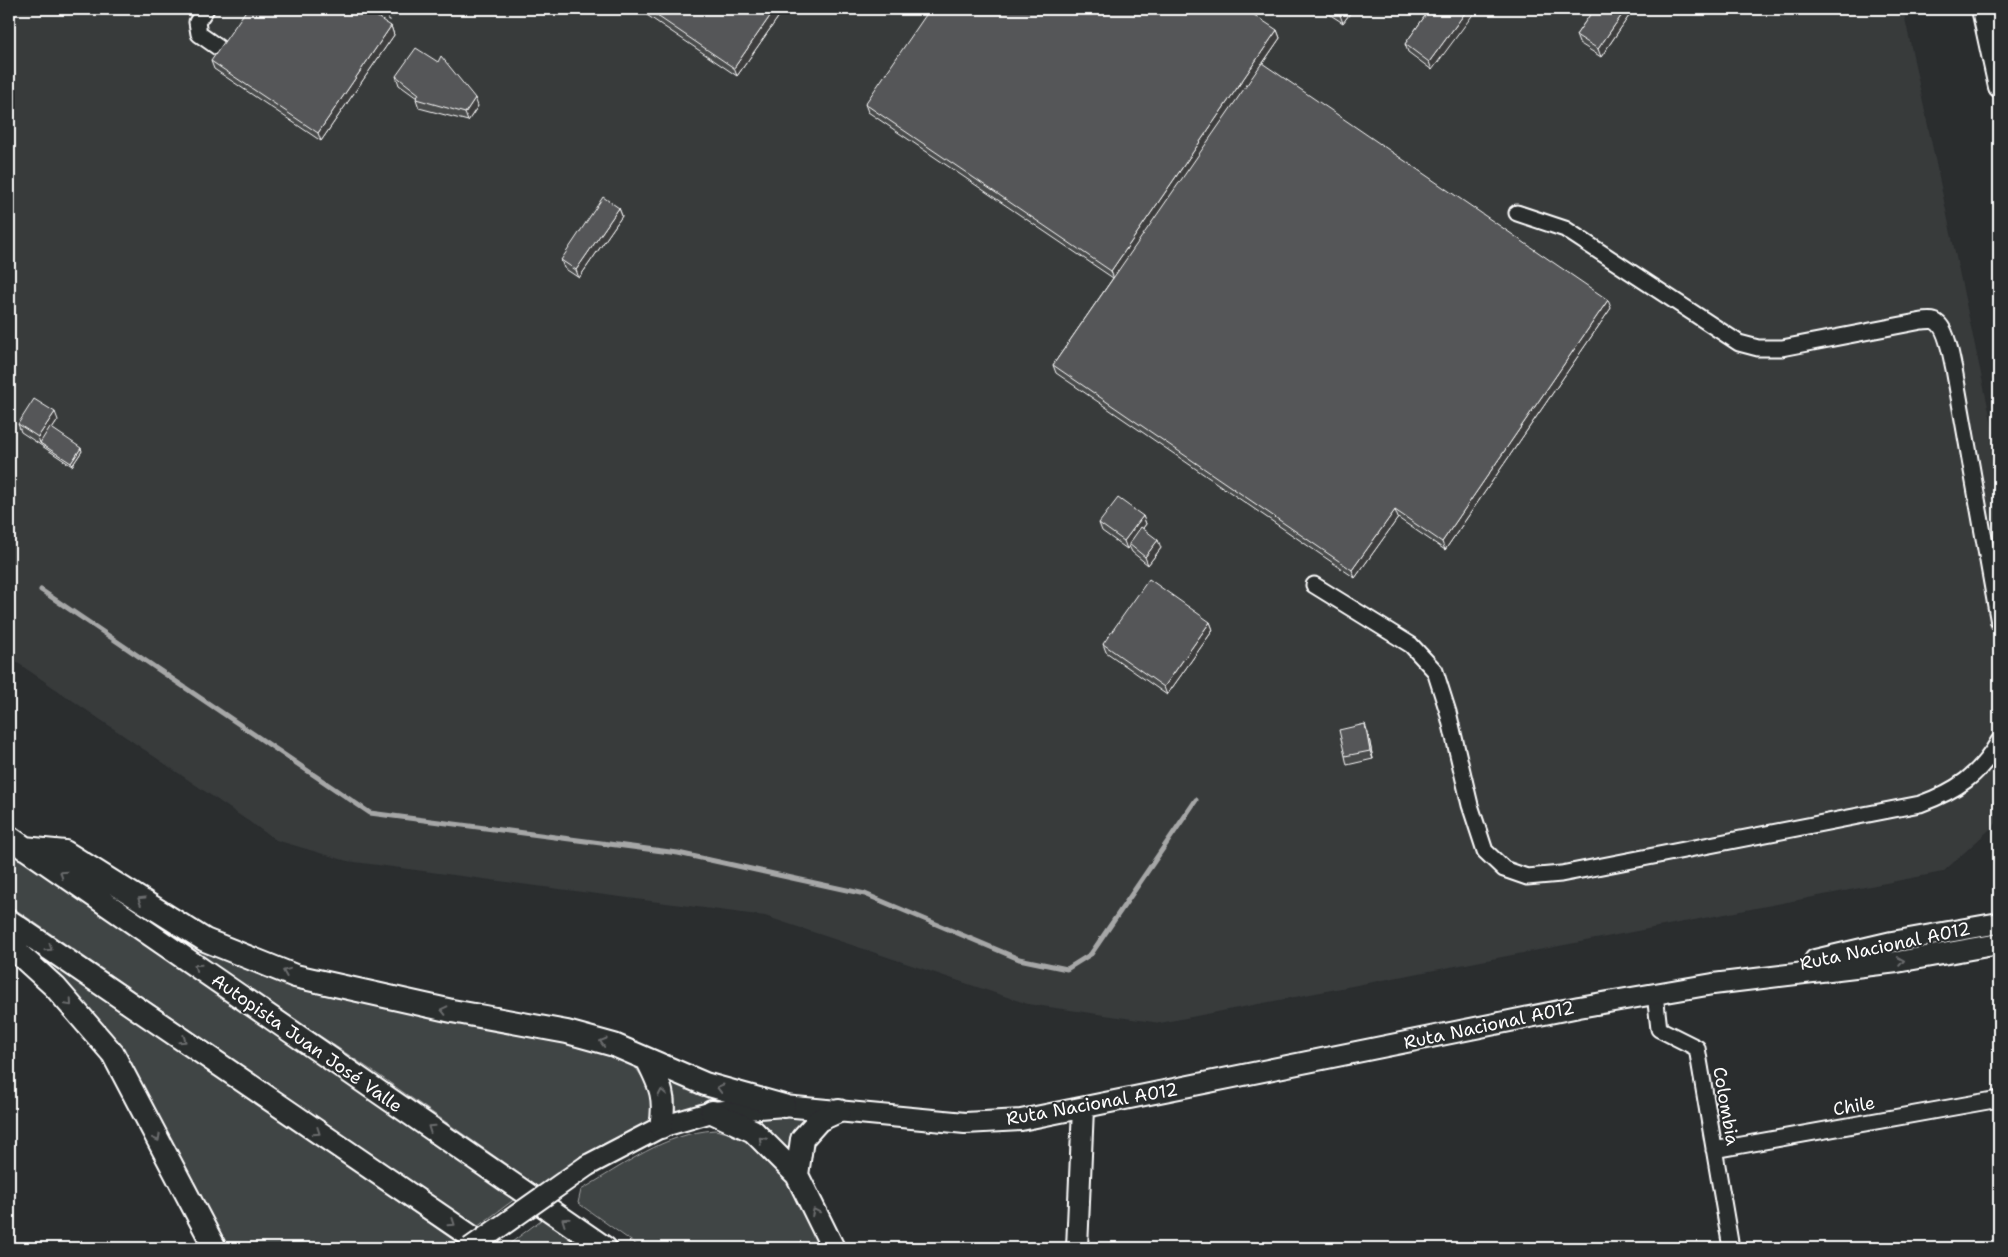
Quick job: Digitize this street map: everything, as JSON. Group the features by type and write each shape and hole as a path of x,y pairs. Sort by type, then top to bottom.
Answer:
{"highway":[{"path":"16,842 65,852 205,940 295,976 452,1012 567,1032 614,1046 705,1084 784,1106"},
{"name":"Autopista Juan José Valle","path":"16,842 605,1248"},
{"path":"9,921 488,1248"},
{"path":"9,946 56,987 113,1054 215,1248"},
{"path":"648,1061 660,1084 664,1108 661,1127"},
{"path":"797,1175 802,1139 819,1120 839,1111"},
{"path":"712,1112 753,1131 797,1175 833,1248"}],"main road":[{"path":"1982,9 1999,87"},
{"name":"Ruta Nacional A012","path":"1713,984 1892,942 1999,923"},
{"name":"Ruta Nacional A012","path":"470,1248 588,1165 661,1127 712,1112 784,1106 965,1123 1021,1120 1569,1009 1713,984 1897,962 1999,944"},
{"path":"1077,1248 1083,1108"}],"street":[{"path":"206,9 198,22 199,34 219,48"},
{"path":"1517,213 1565,229 1739,343 1758,348 1782,348 1922,321 1934,320 1942,326 1954,369 1999,623"},
{"path":"1314,585 1411,645 1435,671 1448,712 1470,805 1485,851 1504,869 1527,877 1561,874 1920,804 1945,795 1966,781 1990,759 1999,741"},
{"name":"Colombia","path":"1655,994 1659,1029 1698,1048 1731,1248"},
{"name":"Chile","path":"1714,1150 1999,1099"}],"path":[{"path":"389,20 397,9"}],"shaded area":[{"path":"9,9 1903,9 1999,458 1999,821 1943,872 1160,1023 1028,1004 765,916 347,861 276,840 9,657"},
{"path":"9,851 515,1199 477,1227 9,905"},
{"path":"17,935 459,1244 453,1248 223,1248 183,1167"},
{"path":"171,936 212,953 621,1057 634,1065 652,1092 652,1120 543,1190 380,1076"},
{"path":"670,1078 714,1102 676,1115 675,1097"},
{"path":"792,1116 809,1121 790,1157 752,1118"},
{"path":"715,1130 742,1138 767,1157 802,1203 826,1248 641,1248 578,1203 581,1190 645,1152 679,1137"},
{"path":"545,1217 591,1248 504,1248"}],"building":[{"path":"247,9 365,9 391,26 318,133 211,61"},
{"path":"647,9 775,9 734,68"},
{"path":"930,9 1245,9 1277,30 1111,271 865,104"},
{"path":"1330,9 1345,9 1340,15"},
{"path":"1430,9 1468,9 1429,62 1405,44"},
{"path":"1594,9 1626,9 1598,49 1576,35"},
{"path":"416,48 438,62 441,56 475,98 465,113 416,99 419,94 396,76"},
{"path":"1262,63 1608,300 1442,542 1395,510 1352,570 1053,365"},
{"path":"603,197 619,208 576,270 561,260"},
{"path":"34,399 55,412 38,437 18,424"},
{"path":"50,427 81,448 71,463 40,443"},
{"path":"1118,498 1143,516 1124,541 1099,523"},
{"path":"1141,527 1158,540 1145,557 1129,544"},
{"path":"1149,579 1210,622 1164,687 1103,644"},
{"path":"1365,724 1370,751 1345,756 1339,730"}],"waterway":[{"path":"41,590 370,813 678,853 865,894 1019,959 1067,969 1091,954 1196,800"}]}
